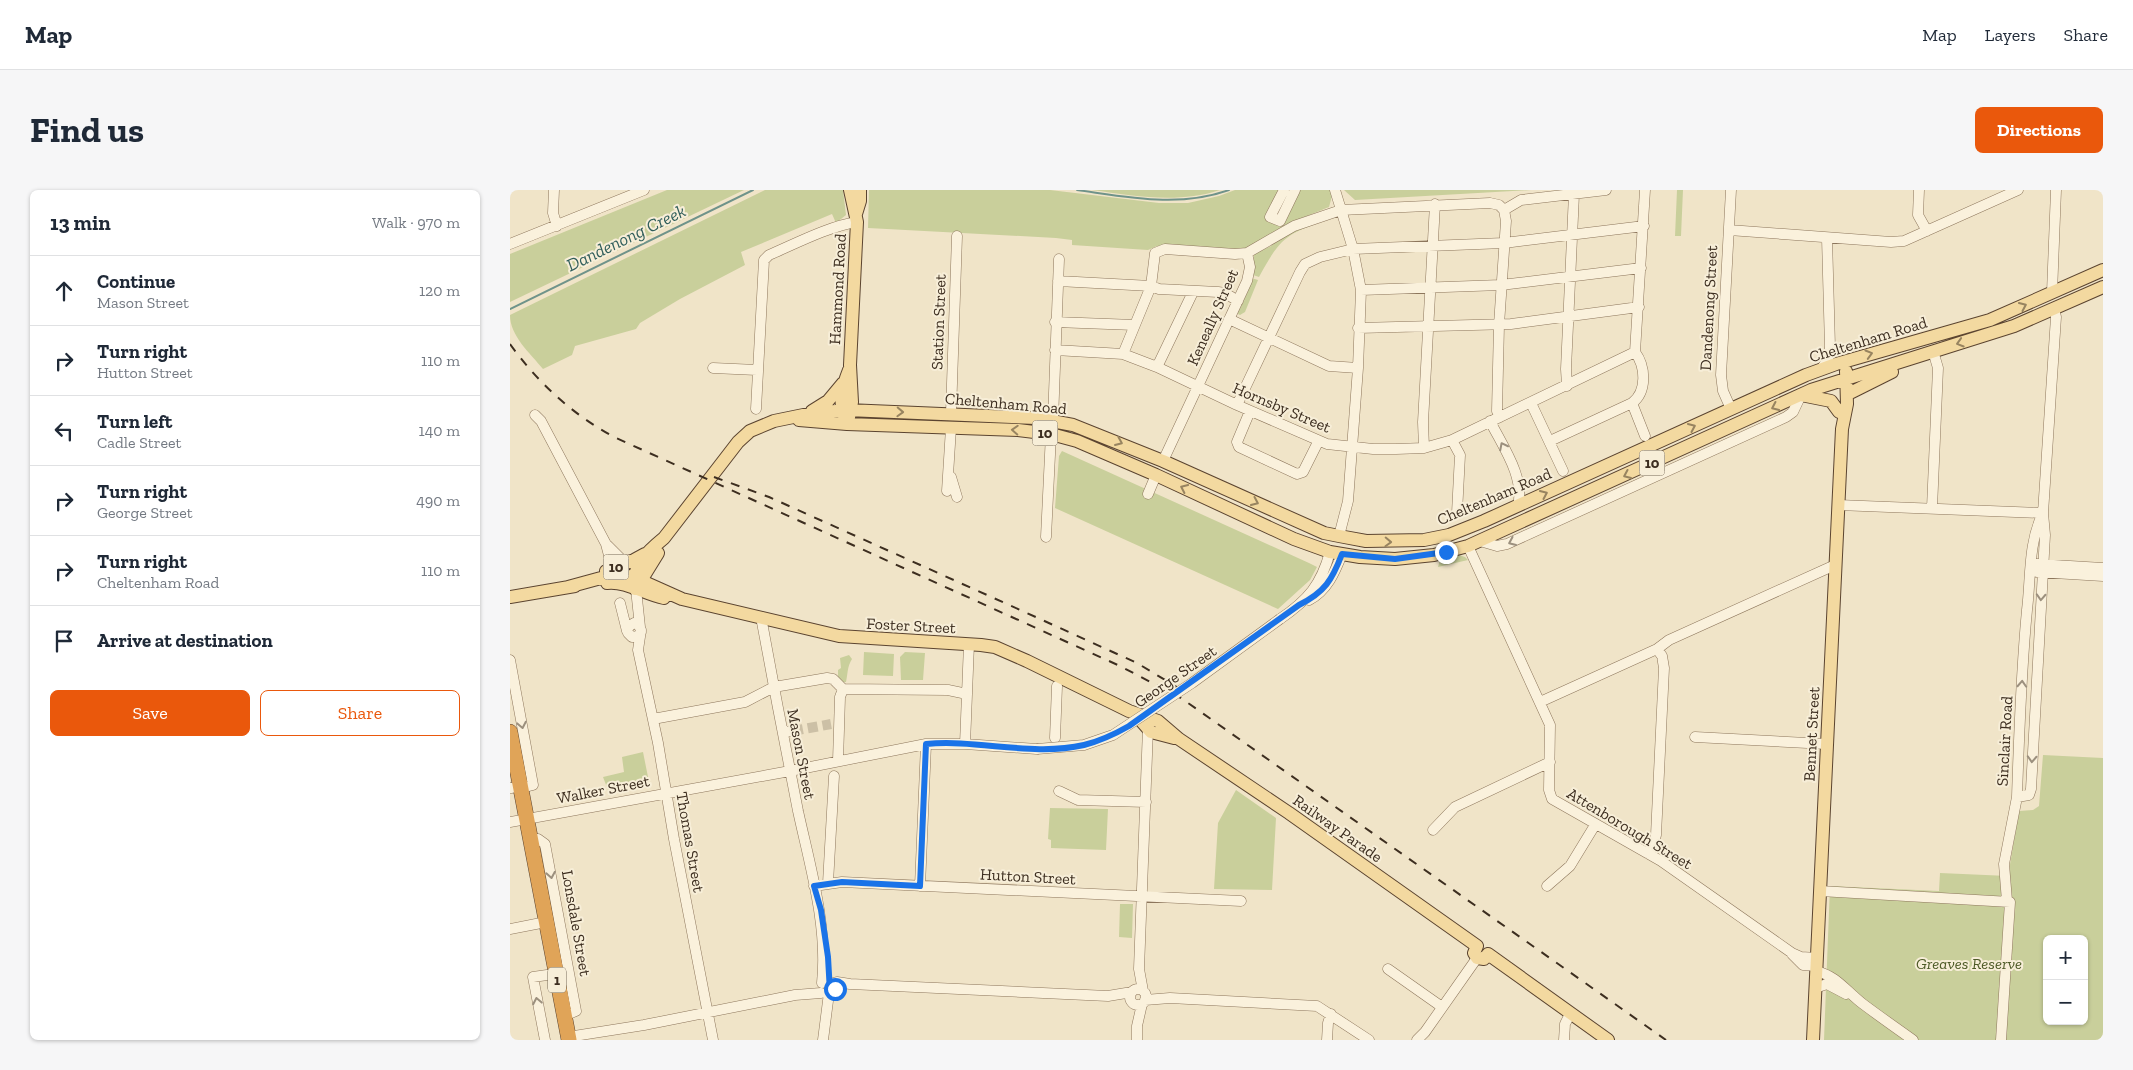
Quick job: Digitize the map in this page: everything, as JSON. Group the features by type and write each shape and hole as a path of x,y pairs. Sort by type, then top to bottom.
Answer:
{"highway":[{"name":"Lonsdale Street","path":"510,732 513,785 518,821 564,1016 565,1039"},
{"name":"Lonsdale Street","path":"518,821 530,840 542,923 547,975 565,1039"}],"main road":[{"name":"Hammond Road","path":"850,190 856,218"},
{"name":"Hammond Road","path":"846,410 852,383 850,365 856,218 860,201 860,190"},
{"name":"Cheltenham Road","path":"636,584 637,568 650,550 664,538 745,435 766,423 806,414 846,410 952,413 1053,420 1105,436 1163,460 1317,530 1339,536 1376,541 1424,540 1449,535 1518,506 1822,368 1990,320 2103,270"},
{"name":"Cheltenham Road","path":"791,418 847,424 1018,430 1051,434 1077,441 1156,475 1294,539 1336,553 1369,558 1403,558 1434,555 1474,544 1801,395 1844,379 2014,326 2103,286"},
{"path":"2052,293 2054,308"},
{"path":"1848,394 1933,351"},
{"path":"1844,362 1844,379"},
{"name":"Hammond Road","path":"846,410 844,381 850,365"},
{"name":"Bennet Street","path":"1812,1040 1842,429 1848,394 1844,379"},
{"name":"Bennet Street","path":"1842,429 1839,412 1844,379"},
{"path":"806,414 825,403 844,381"},
{"path":"1801,395 1829,400 1839,412"},
{"path":"846,410 847,424"},
{"name":"Dandenong Street","path":"1731,410 1738,424"},
{"name":"Station Street","path":"951,428 952,413"},
{"path":"1051,434 1053,420"},
{"path":"1156,475 1163,460"},
{"path":"1336,553 1339,536"},
{"name":"Cheltenham Road","path":"636,584 659,552 664,538"},
{"name":"10","path":"581,583 632,561 650,550"},
{"name":"Foster Street","path":"568,587 614,574 636,584 682,599 844,637 995,647 1129,710 1154,727"},
{"name":"Foster Street","path":"510,597 568,587 619,582 636,584 655,596 682,599"},
{"name":"Railway Parade","path":"1154,727 1179,739 1289,813 1481,953 1608,1040"}],"street":[{"path":"554,190 553,213 557,226"},
{"path":"510,244 644,190"},
{"path":"1284,190 1270,217 1280,221 1295,190"},
{"path":"1518,506 1521,493 1513,465 1495,419 1497,411 1499,325 1506,222 1504,210 1521,200 1606,190"},
{"path":"1550,441 1639,398 1643,384 1642,364 1636,352 1645,190"},
{"name":"Dandenong Street","path":"1731,190 1721,375 1722,388 1731,410"},
{"path":"1919,190 1918,215 1927,231"},
{"path":"1729,230 1827,238 1891,242 1904,241 2018,190"},
{"path":"2052,293 2056,190"},
{"path":"1335,191 1353,249 1361,290 1358,328 1358,368 1348,501 1339,536"},
{"path":"1568,386 1566,369 1574,194"},
{"name":"Keneally Street","path":"1163,460 1249,275 1248,253 1294,226 1341,210 1435,204 1490,203 1499,205 1504,210"},
{"path":"1424,448 1435,204"},
{"path":"756,409 762,265 765,259 774,253 856,218"},
{"path":"1237,405 1305,264 1320,257 1353,249 1504,243 1644,226"},
{"name":"Station Street","path":"952,413 957,236"},
{"path":"1822,368 1828,359 1829,350 1827,238"},
{"path":"1122,354 1151,286 1155,253 1165,249 1235,254 1248,253"},
{"path":"1053,420 1055,322 1059,259"},
{"path":"1361,290 1501,286 1641,268"},
{"path":"1058,281 1151,286 1159,289 1225,293 1238,300"},
{"path":"1157,367 1193,292"},
{"path":"1358,328 1499,325 1639,307"},
{"name":"Sinclair Road","path":"2043,513 2035,532 2030,568 2017,796 2027,797 2031,792 2045,532 2043,513 2056,317 2054,308"},
{"path":"1229,319 1329,366 1358,368"},
{"path":"1055,322 1135,325"},
{"name":"Hornsby Street","path":"1055,350 1122,354 1157,367 1318,442 1373,449 1424,448 1452,440 1636,352"},
{"path":"1932,508 1938,368 1933,351"},
{"path":"713,368 757,370"},
{"path":"1474,544 1497,546 1507,544 1786,417 1794,410 1801,395"},
{"path":"1531,402 1563,471"},
{"path":"1632,403 1645,436"},
{"path":"1250,410 1237,442 1239,447 1297,474 1303,472 1318,442"},
{"path":"535,415 542,421 606,544 611,562 609,570"},
{"name":"Station Street","path":"948,492 951,428"},
{"path":"1046,537 1051,434"},
{"path":"1452,440 1460,455 1457,513"},
{"name":"Station Street","path":"949,469 957,497"},
{"path":"1148,494 1156,475"},
{"path":"1838,505 2043,513"},
{"path":"606,544 621,559 632,561"},
{"name":"Attenborough Street","path":"1474,544 1551,729 1549,790 1552,799 1660,861 1792,953 1803,965 1816,965 1860,1002 1913,1040"},
{"name":"George Street","path":"790,771 926,744 965,744 1037,749 1084,745 1113,735 1192,683 1299,605 1319,582 1336,553"},
{"path":"1540,702 1835,565"},
{"path":"2030,568 2101,572"},
{"name":"Thomas Street","path":"636,584 641,629 638,650"},
{"path":"638,607 655,596"},
{"name":"Thomas Street","path":"620,603 628,633 638,650 653,719 713,1040"},
{"name":"Mason Street","path":"761,617 774,687 788,732 790,771 815,891 825,988"},
{"path":"628,633 631,624 635,623 641,629"},
{"path":"965,744 970,644"},
{"path":"1647,853 1652,847 1655,838 1664,668 1662,656 1657,648"},
{"path":"510,660 533,785 513,785"},
{"path":"653,719 745,702 774,687 827,678 833,679 842,692 835,723 838,761"},
{"path":"1056,738 1057,686"},
{"path":"842,692 948,690 967,694"},
{"path":"1137,1040 1148,758 1154,727"},
{"path":"1695,737 1827,744"},
{"path":"920,886 926,744"},
{"path":"1434,830 1455,807 1550,762"},
{"name":"Walker Street","path":"518,821 790,771"},
{"path":"828,883 834,776"},
{"path":"1059,791 1080,800 1146,802"},
{"path":"2001,1040 2008,902 2004,864 2017,796"},
{"path":"1547,886 1570,866 1595,825"},
{"name":"Lonsdale Street","path":"530,840 538,839 545,844 576,1012 564,1016"},
{"name":"Hutton Street","path":"815,891 828,883 1241,901"},
{"name":"Mason Street","path":"815,891 821,910 828,957 825,988"},
{"path":"1820,891 2008,902"},
{"path":"510,929 542,923"},
{"path":"1417,1040 1423,1036 1481,953"},
{"path":"1388,969 1442,1007"},
{"path":"545,1040 533,977 547,975"},
{"path":"565,1039 795,995 825,988 837,982 1313,1005 1322,1008 1369,1040"},
{"name":"Attenborough Street","path":"1815,988 1827,984 1860,1002"},
{"path":"823,1040 825,988"},
{"path":"1327,1040 1328,1023 1331,1014"},
{"path":"1564,1040 1565,1024 1570,1014"}],"green space":[{"path":"667,190 744,190 510,302 510,254"},
{"path":"765,190 843,190 846,215 836,223 832,214 741,252 745,265 680,299 640,323 636,329 575,346 572,355 543,369 517,337 513,330 510,315"},
{"path":"869,190 1050,190 1159,203 1188,203 1219,196 1235,190 1330,190 1332,196 1329,207 1285,225 1265,241 1245,250 1157,246 1148,250 1072,245 1072,240 1056,238 868,228"},
{"path":"1092,190 1220,190 1188,197 1172,198"},
{"path":"1344,190 1531,190 1355,200"},
{"path":"1677,190 1683,190 1681,236 1675,236"},
{"path":"1332,218 1305,228 1288,237 1274,252 1259,277 1253,275 1254,254 1271,246 1284,235"},
{"path":"1251,278 1258,280 1245,312 1240,315 1236,313 1237,309 1240,308 1248,291"},
{"path":"1062,451 1317,567 1310,580 1278,609 1055,508 1059,456"},
{"path":"1459,555 1468,560 1438,567 1440,560"},
{"path":"864,652 894,654 893,676 863,675"},
{"path":"905,652 925,653 923,680 901,680 900,657"},
{"path":"849,655 852,659 848,667 846,682 841,682 838,680 838,670 841,668 840,658"},
{"path":"643,752 649,782 608,790 603,777 624,772 622,757"},
{"name":"Greaves Reserve","path":"2043,755 2103,758 2103,1040 1824,1040 1830,886 1939,891 1940,873 2008,876 2019,811 2033,810 2039,806"},
{"path":"1236,790 1276,818 1272,890 1214,889 1218,823"},
{"path":"1050,808 1108,809 1106,850 1051,848 1051,840 1048,839"},
{"path":"1120,904 1133,904 1132,938 1119,937"}],"waterway":[{"name":"Dandenong Creek","path":"510,309 753,190"},
{"name":"Dandenong Creek","path":"1077,190 1134,198 1172,200 1191,199 1229,190"}],"tunnel":[{"path":"793,731 831,724"}],"railway":[{"path":"510,344 532,372 570,408 614,437 1120,666 1181,698 1666,1040"},
{"path":"714,477 769,497 1137,663 1180,689"}],"route":[{"path":"835,989 830,992 828,957 821,910 814,886 842,882 920,886 926,744 965,744 1037,749 1067,748 1098,741 1129,726 1192,683 1299,605 1318,595 1329,582 1342,554 1395,559 1446,552"}]}
